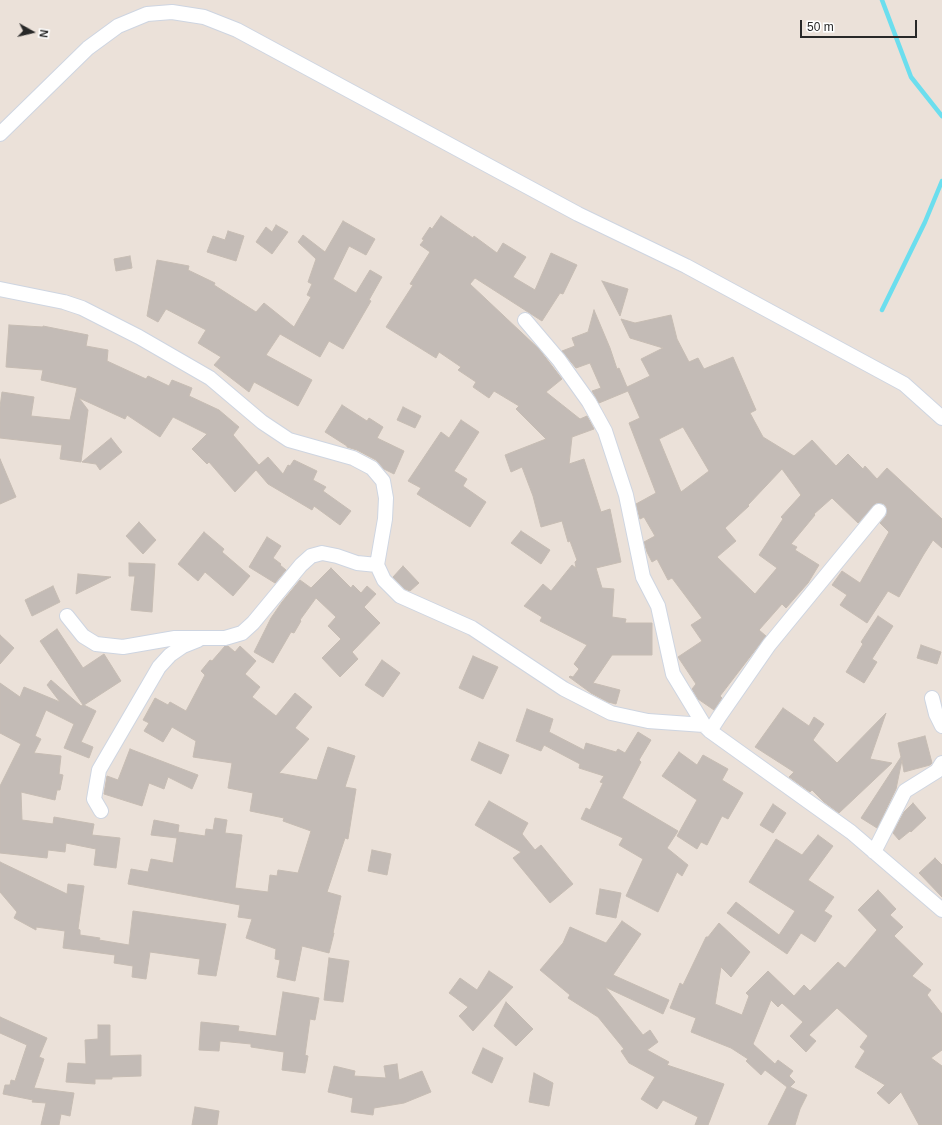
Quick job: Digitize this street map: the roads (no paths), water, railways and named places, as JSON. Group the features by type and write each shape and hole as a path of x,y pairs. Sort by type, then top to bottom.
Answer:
{"street":[{"path":"0,134 88,48 118,26 147,14 172,12 204,17 237,30 578,214 691,269 897,380 904,384 942,418"},
{"path":"0,289 64,302 82,308 139,337 210,378 262,422 289,440 353,458 372,468 383,481 386,498 385,520 377,565 384,580 400,596 472,628 564,689 611,713 648,721 707,728 719,717 769,645 879,511"},
{"path":"525,320 559,360 589,402 605,431 626,495 643,577 658,606 673,674 707,728 851,832 942,910"},
{"path":"67,616 83,636 96,644 123,647 175,638 225,638 242,632 253,623 301,565 311,556 322,552 357,563 377,565"},
{"path":"101,811 94,799 99,770 160,667 170,655 183,646 204,637"},
{"path":"932,698 936,714 942,726"},
{"path":"874,852 905,791 937,770 942,763"}],"waterway":[{"path":"882,0 911,77 942,116"},
{"path":"882,310 925,222 942,181"}]}
